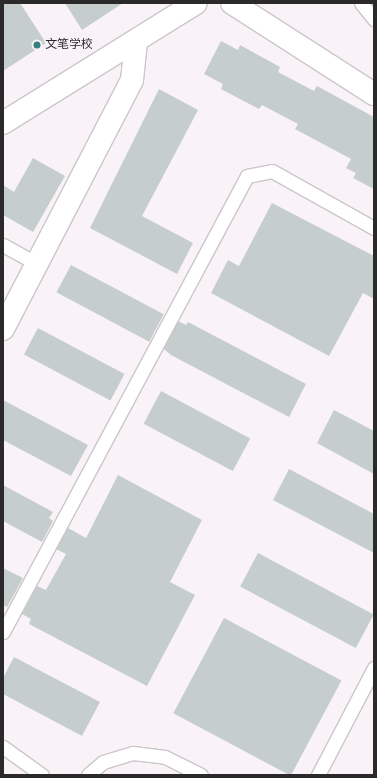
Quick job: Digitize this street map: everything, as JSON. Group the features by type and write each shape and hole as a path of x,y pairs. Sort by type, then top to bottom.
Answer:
{"street":[{"path":"3,123 196,3"},
{"path":"232,3 374,94"},
{"path":"3,329 132,80 136,41"}],"lane":[{"path":"361,3 374,19"},
{"path":"3,632 247,176 272,171 374,228"},
{"path":"3,245 37,264"},
{"path":"318,775 374,668"},
{"path":"3,747 42,775"},
{"path":"88,775 103,762 133,753 165,757 201,775"}],"building":[{"path":"3,3 20,3 46,43 3,71"},
{"path":"65,3 123,3 82,30"},
{"path":"221,41 238,50 240,45 280,67 278,72 314,91 317,86 374,117 374,189 353,178 356,173 346,168 351,159 295,129 298,124 262,105 259,109 221,89 223,84 204,74"},
{"path":"159,89 198,110 142,216 193,243 177,274 90,228"},
{"path":"33,158 65,176 33,232 3,215 3,185 14,192"},
{"path":"272,203 374,256 374,299 363,293 329,356 211,293 228,260 239,266"},
{"path":"71,265 164,314 149,342 56,292"},
{"path":"178,321 186,325 188,322 306,384 289,417 171,355 164,349"},
{"path":"38,328 125,374 110,400 24,354"},
{"path":"161,391 250,438 233,471 144,424"},
{"path":"3,400 88,445 71,476 3,440"},
{"path":"334,410 374,431 374,474 317,443"},
{"path":"289,469 374,514 374,553 273,500"},
{"path":"118,475 202,520 170,582 195,595 147,686 29,624 31,619 22,614 37,586 46,590 66,554 56,549 68,528 86,538"},
{"path":"3,485 53,512 49,518 53,521 42,542 3,521"},
{"path":"258,553 374,615 356,648 240,587"},
{"path":"3,568 23,578 7,607 3,605"},
{"path":"224,618 341,680 291,775 173,713"},
{"path":"14,657 100,702 82,736 3,694 3,678"}],"place":[{"name":"文笔学校","path":"37,45"}]}
